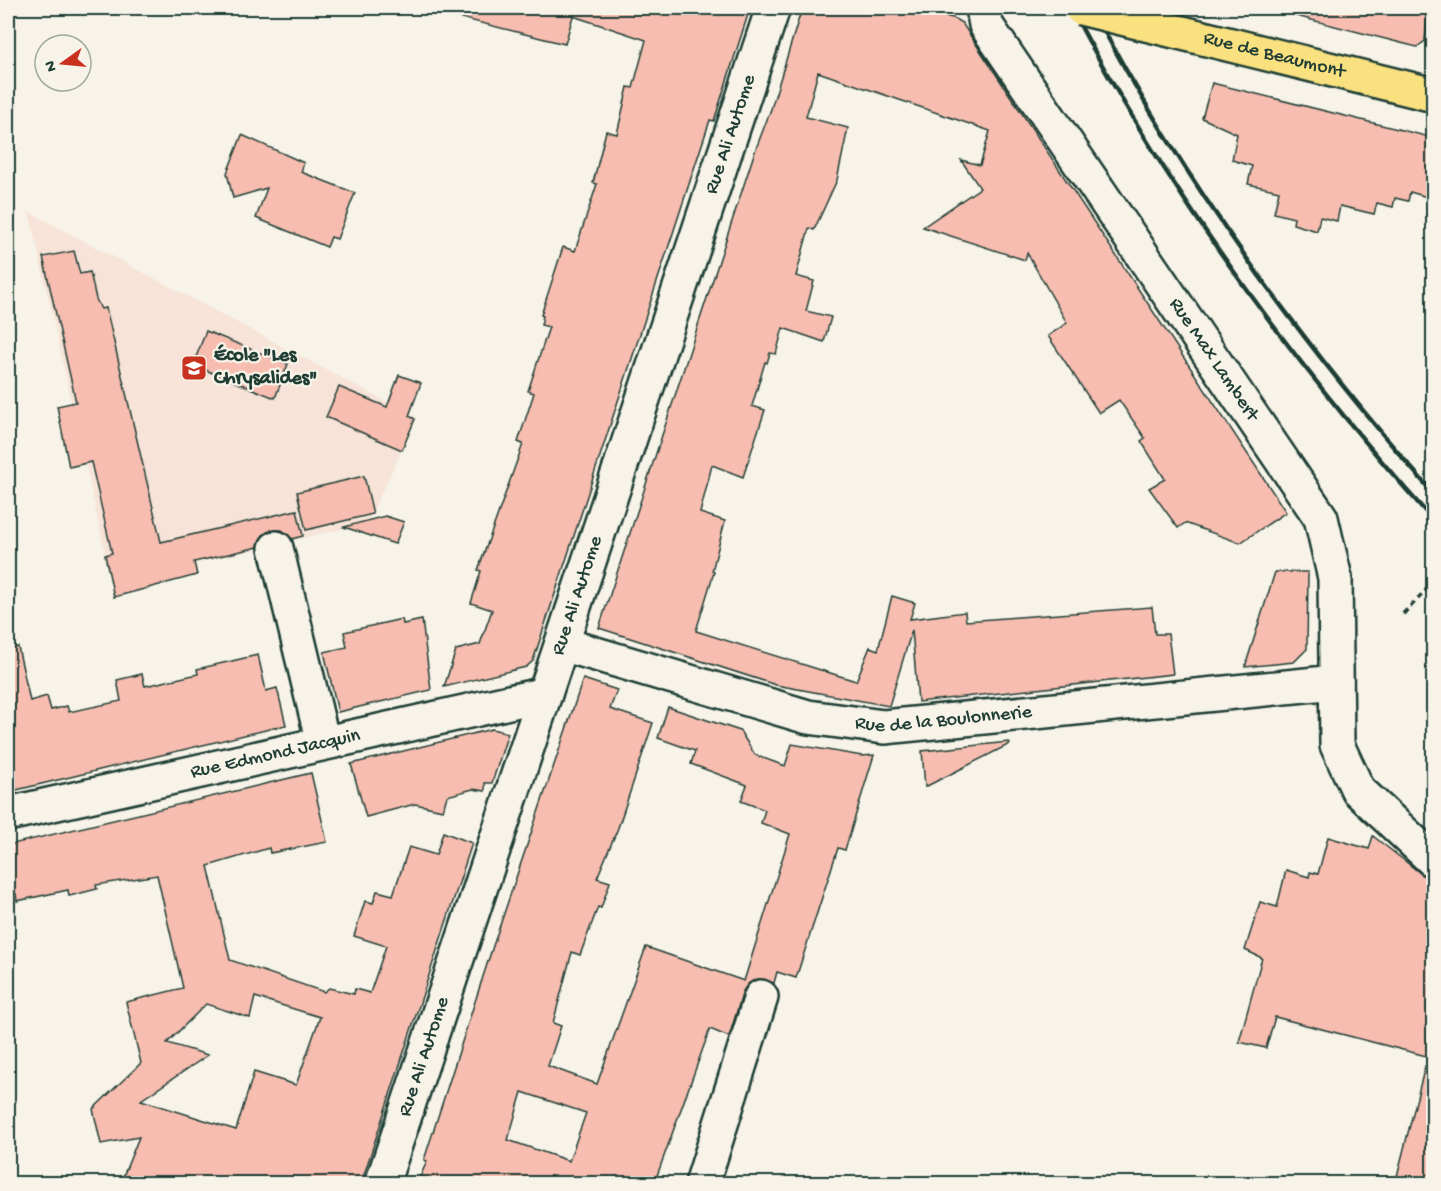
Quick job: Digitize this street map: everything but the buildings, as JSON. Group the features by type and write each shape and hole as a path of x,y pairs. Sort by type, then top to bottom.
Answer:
{"main road":[{"name":"Rue de Beaumont","path":"1081,8 1147,16 1434,95"}],"street":[{"name":"Rue Ali Autome","path":"382,1184 773,8"},
{"name":"Rue Max Lambert","path":"983,8 986,26 1321,518 1335,578 1337,745 1358,790 1434,861"},
{"path":"276,548 323,743"},
{"name":"Rue de la Boulonnerie","path":"562,644 808,717 884,727 1336,682"},
{"name":"Rue Edmond Jacquin","path":"8,814 545,694"},
{"path":"702,1184 761,997"}],"path":[{"path":"1403,614 1434,582"}],"shaded area":[{"name":"École \"Les Chrysalides\"","path":"29,212 417,418 367,523 112,583"}],"railway":[{"path":"1071,8 1149,145 1236,275 1332,401 1434,521"},
{"path":"1092,8 1166,138 1248,261 1338,380 1434,494"}],"place":[{"name":"École \"Les Chrysalides\"","path":"194,368"}]}
